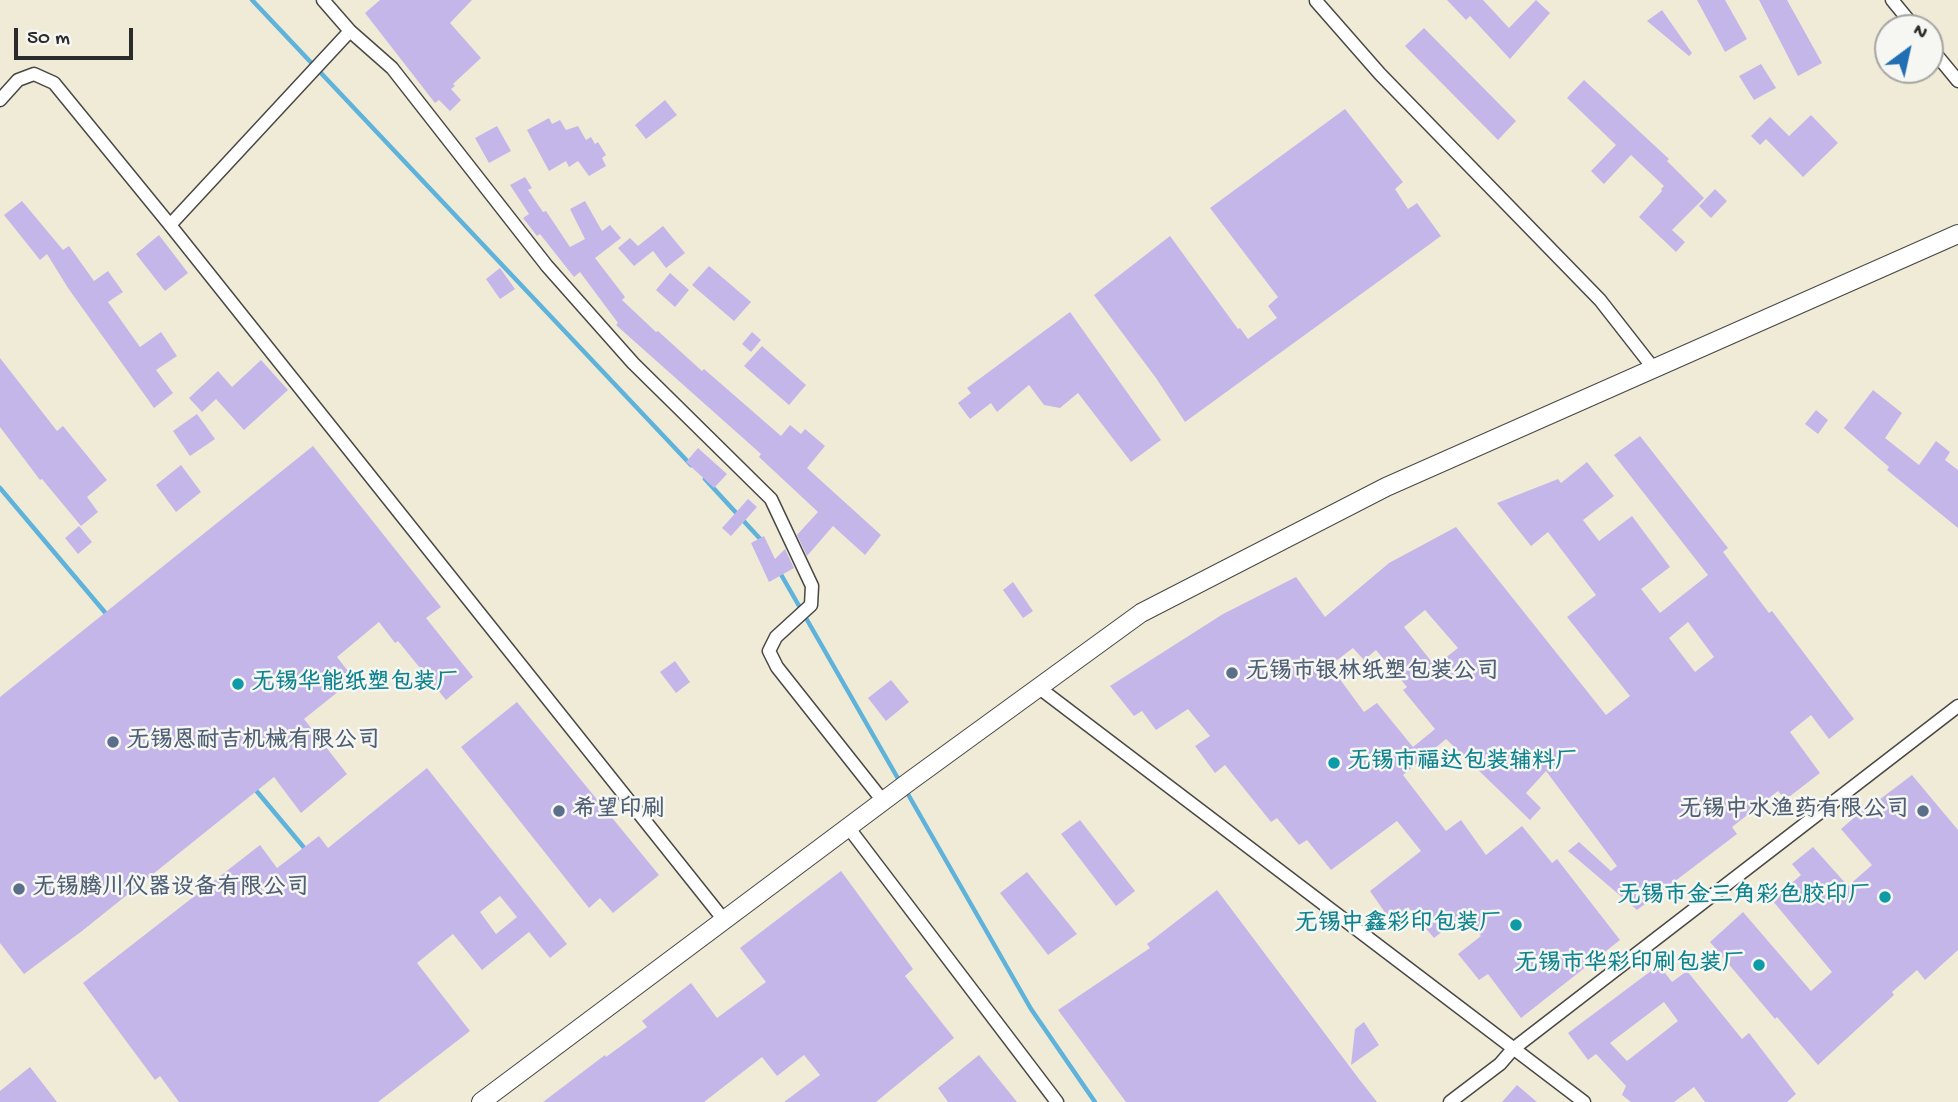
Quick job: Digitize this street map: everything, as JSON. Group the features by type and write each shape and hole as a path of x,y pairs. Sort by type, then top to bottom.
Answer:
{"street":[{"path":"323,0 350,31 392,68 547,266 633,363 771,499 812,586 811,605 776,637 769,651 777,667 889,797"},
{"path":"1892,0 1903,14"},
{"path":"1316,1 1380,74 1600,300 1654,369"},
{"path":"170,225 350,31"},
{"path":"1944,64 1958,81"},
{"path":"0,100 18,80 34,74 54,83 724,920"},
{"path":"481,1102 910,780 1141,612 1387,487 1958,234"},
{"path":"1038,687 1584,1102"},
{"path":"1450,1102 1500,1064 1513,1049 1958,706"},
{"path":"848,827 1057,1102"}],"building":[{"path":"380,0 472,0 450,23 481,58 453,84 455,86 451,89 461,100 450,111 439,100 435,103 365,13"},
{"path":"1447,0 1483,0 1509,28 1536,0 1550,13 1510,59 1470,16 1466,20"},
{"path":"1697,0 1725,0 1747,39 1725,52"},
{"path":"1759,0 1787,0 1822,63 1798,76"},
{"path":"1662,10 1692,53 1689,56 1647,21"},
{"path":"1424,28 1516,121 1498,140 1405,46"},
{"path":"1761,64 1776,88 1754,100 1739,76"},
{"path":"1584,80 1669,159 1667,161 1704,198 1672,230 1685,242 1676,252 1639,217 1664,186 1631,155 1604,184 1591,171 1616,145 1567,98"},
{"path":"665,100 677,115 646,139 635,125"},
{"path":"1345,109 1403,182 1395,189 1408,209 1417,203 1441,236 1185,422 1094,295 1170,236 1248,339 1277,318 1268,306 1278,297 1210,208"},
{"path":"1811,115 1838,143 1803,177 1766,139 1760,145 1751,136 1770,117 1789,136"},
{"path":"549,118 552,124 560,120 566,130 578,126 586,140 591,137 595,144 598,142 606,155 602,158 606,166 589,176 578,161 569,167 566,161 549,171 527,130"},
{"path":"497,126 511,151 489,163 475,138"},
{"path":"525,177 532,188 528,190 570,247 585,239 570,209 585,201 602,231 610,225 621,238 595,258 625,297 622,300 656,332 702,371 704,369 781,436 790,425 801,434 805,429 825,446 807,468 881,535 865,555 833,526 807,556 797,535 818,512 759,457 761,454 616,325 618,323 580,272 574,277 540,234 537,236 523,218 529,214 510,185"},
{"path":"1715,189 1727,201 1711,218 1699,206"},
{"path":"22,201 63,250 69,246 94,281 108,271 123,292 108,302 140,347 161,332 177,356 156,370 173,393 154,408 68,288 47,254 40,260 4,215"},
{"path":"663,226 685,253 666,268 653,251 634,266 618,248 630,238 638,246"},
{"path":"159,235 188,273 165,291 136,254"},
{"path":"709,266 751,302 734,321 692,285"},
{"path":"500,268 515,289 500,299 486,279"},
{"path":"670,273 689,290 675,307 656,290"},
{"path":"1070,312 1161,440 1131,462 1078,393 1060,408 1044,405 1029,385 997,412 991,403 970,419 958,403 971,393 967,388"},
{"path":"752,332 761,340 751,352 742,344"},
{"path":"762,346 806,385 789,405 744,366"},
{"path":"0,358 57,431 63,426 107,480 87,497 98,512 81,526 42,479 40,480 0,427"},
{"path":"261,360 288,390 244,430 216,399 202,412 189,398 218,371 232,387"},
{"path":"1873,390 1902,413 1885,438 1919,465 1936,441 1950,452 1945,460 1958,470 1958,528 1887,470 1889,467 1844,428"},
{"path":"1816,410 1828,420 1818,434 1805,424"},
{"path":"197,414 215,439 190,456 173,431"},
{"path":"1640,436 1728,548 1723,552 1769,613 1772,611 1854,719 1829,739 1811,715 1790,732 1820,773 1785,800 1778,791 1732,827 1737,834 1637,910 1568,851 1579,842 1611,871 1617,866 1546,771 1526,793 1541,808 1530,820 1446,739 1403,775 1446,831 1461,820 1486,855 1522,826 1552,863 1557,859 1620,940 1521,1018 1488,974 1479,980 1458,954 1481,936 1465,914 1434,938 1408,907 1391,921 1370,891 1421,851 1397,821 1331,870 1307,840 1299,845 1277,818 1271,822 1225,765 1215,773 1195,746 1210,736 1188,709 1156,730 1142,711 1134,716 1110,686 1223,614 1296,577 1325,617 1389,563 1456,527 1606,715 1630,696 1567,617 1596,595 1548,532 1531,546 1497,503 1558,479 1561,483 1587,462 1614,496 1583,520 1599,541 1632,516 1670,567 1641,589 1660,613 1708,575 1614,455","holes":["1425,610 1458,648 1435,666 1404,627","1688,622 1714,657 1695,672 1669,638","1353,648 1364,660 1376,650 1407,687 1403,690 1435,729 1413,747 1377,703 1364,712 1328,667"]},
{"path":"313,446 441,607 426,618 473,677 446,700 379,622 337,657 354,679 304,719 347,774 301,813 274,777 82,931 24,974 0,943 0,697"},
{"path":"698,448 727,474 714,488 686,462"},
{"path":"181,465 201,492 176,512 156,485"},
{"path":"748,499 757,507 731,536 722,528"},
{"path":"79,526 92,542 78,554 65,538"},
{"path":"764,536 775,559 785,549 794,568 769,582 751,543"},
{"path":"1013,582 1033,611 1023,618 1003,590"},
{"path":"675,661 690,682 676,693 660,672"},
{"path":"891,680 909,702 886,721 868,698"},
{"name":"希望印刷","path":"517,702 659,875 613,913 600,898 589,908 461,747"},
{"path":"427,768 567,944 550,958 529,932 482,970 453,934 417,963 470,1031 378,1102 179,1102 160,1076 155,1080 83,983 260,845 277,868 319,836 328,848","holes":["500,896 517,917 496,934 480,912"]},
{"path":"1912,775 1958,830 1958,950 1925,980 1917,970 1892,992 1894,995 1818,1065 1710,942 1743,912 1811,991 1832,972 1772,900 1801,875 1792,864 1813,847 1848,886 1872,865 1841,829 1870,804 1871,806"},
{"path":"1080,820 1135,891 1116,906 1061,834"},
{"path":"841,871 913,969 905,976 954,1038 876,1102 784,1102 820,1075 804,1055 777,1076 762,1057 704,1102 543,1102 647,1027 642,1021 691,983 717,1018 766,982 740,948"},
{"path":"1027,872 1077,934 1048,955 1000,893"},
{"path":"1217,890 1377,1102 1126,1102 1058,1010 1150,948 1147,944"},
{"path":"1659,965 1672,982 1687,971 1742,1039 1749,1033 1796,1094 1787,1102 1705,1102 1694,1087 1674,1102 1631,1102 1622,1095 1626,1086 1596,1054 1588,1060 1568,1033","holes":["1664,1002 1678,1021 1627,1061 1610,1043"]},
{"path":"1364,1022 1379,1045 1351,1065 1355,1029"},
{"path":"979,1055 1017,1102 948,1102 938,1088"},
{"path":"30,1067 57,1102 0,1102 0,1091"},
{"path":"1517,1085 1537,1102 1502,1102"}],"waterway":[{"path":"252,0 691,465"},
{"path":"705,479 763,542"},
{"path":"0,488 108,616"},
{"path":"779,571 900,782"},
{"path":"254,788 306,850"},
{"path":"905,789 1031,1009 1095,1102"}],"place":[{"name":"无锡市银林纸塑包装公司","path":"1232,673"},
{"name":"无锡华能纸塑包装厂","path":"238,684"},
{"name":"无锡恩耐吉机械有限公司","path":"113,742"},
{"name":"无锡市福达包装辅料厂","path":"1334,763"},
{"name":"希望印刷","path":"559,811"},
{"name":"无锡中水渔药有限公司","path":"1923,811"},
{"name":"无锡腾川仪器设备有限公司","path":"19,889"},
{"name":"无锡市金三角彩色胶印厂","path":"1885,897"},
{"name":"无锡中鑫彩印包装厂","path":"1516,925"},
{"name":"无锡市华彩印刷包装厂","path":"1759,965"}]}
